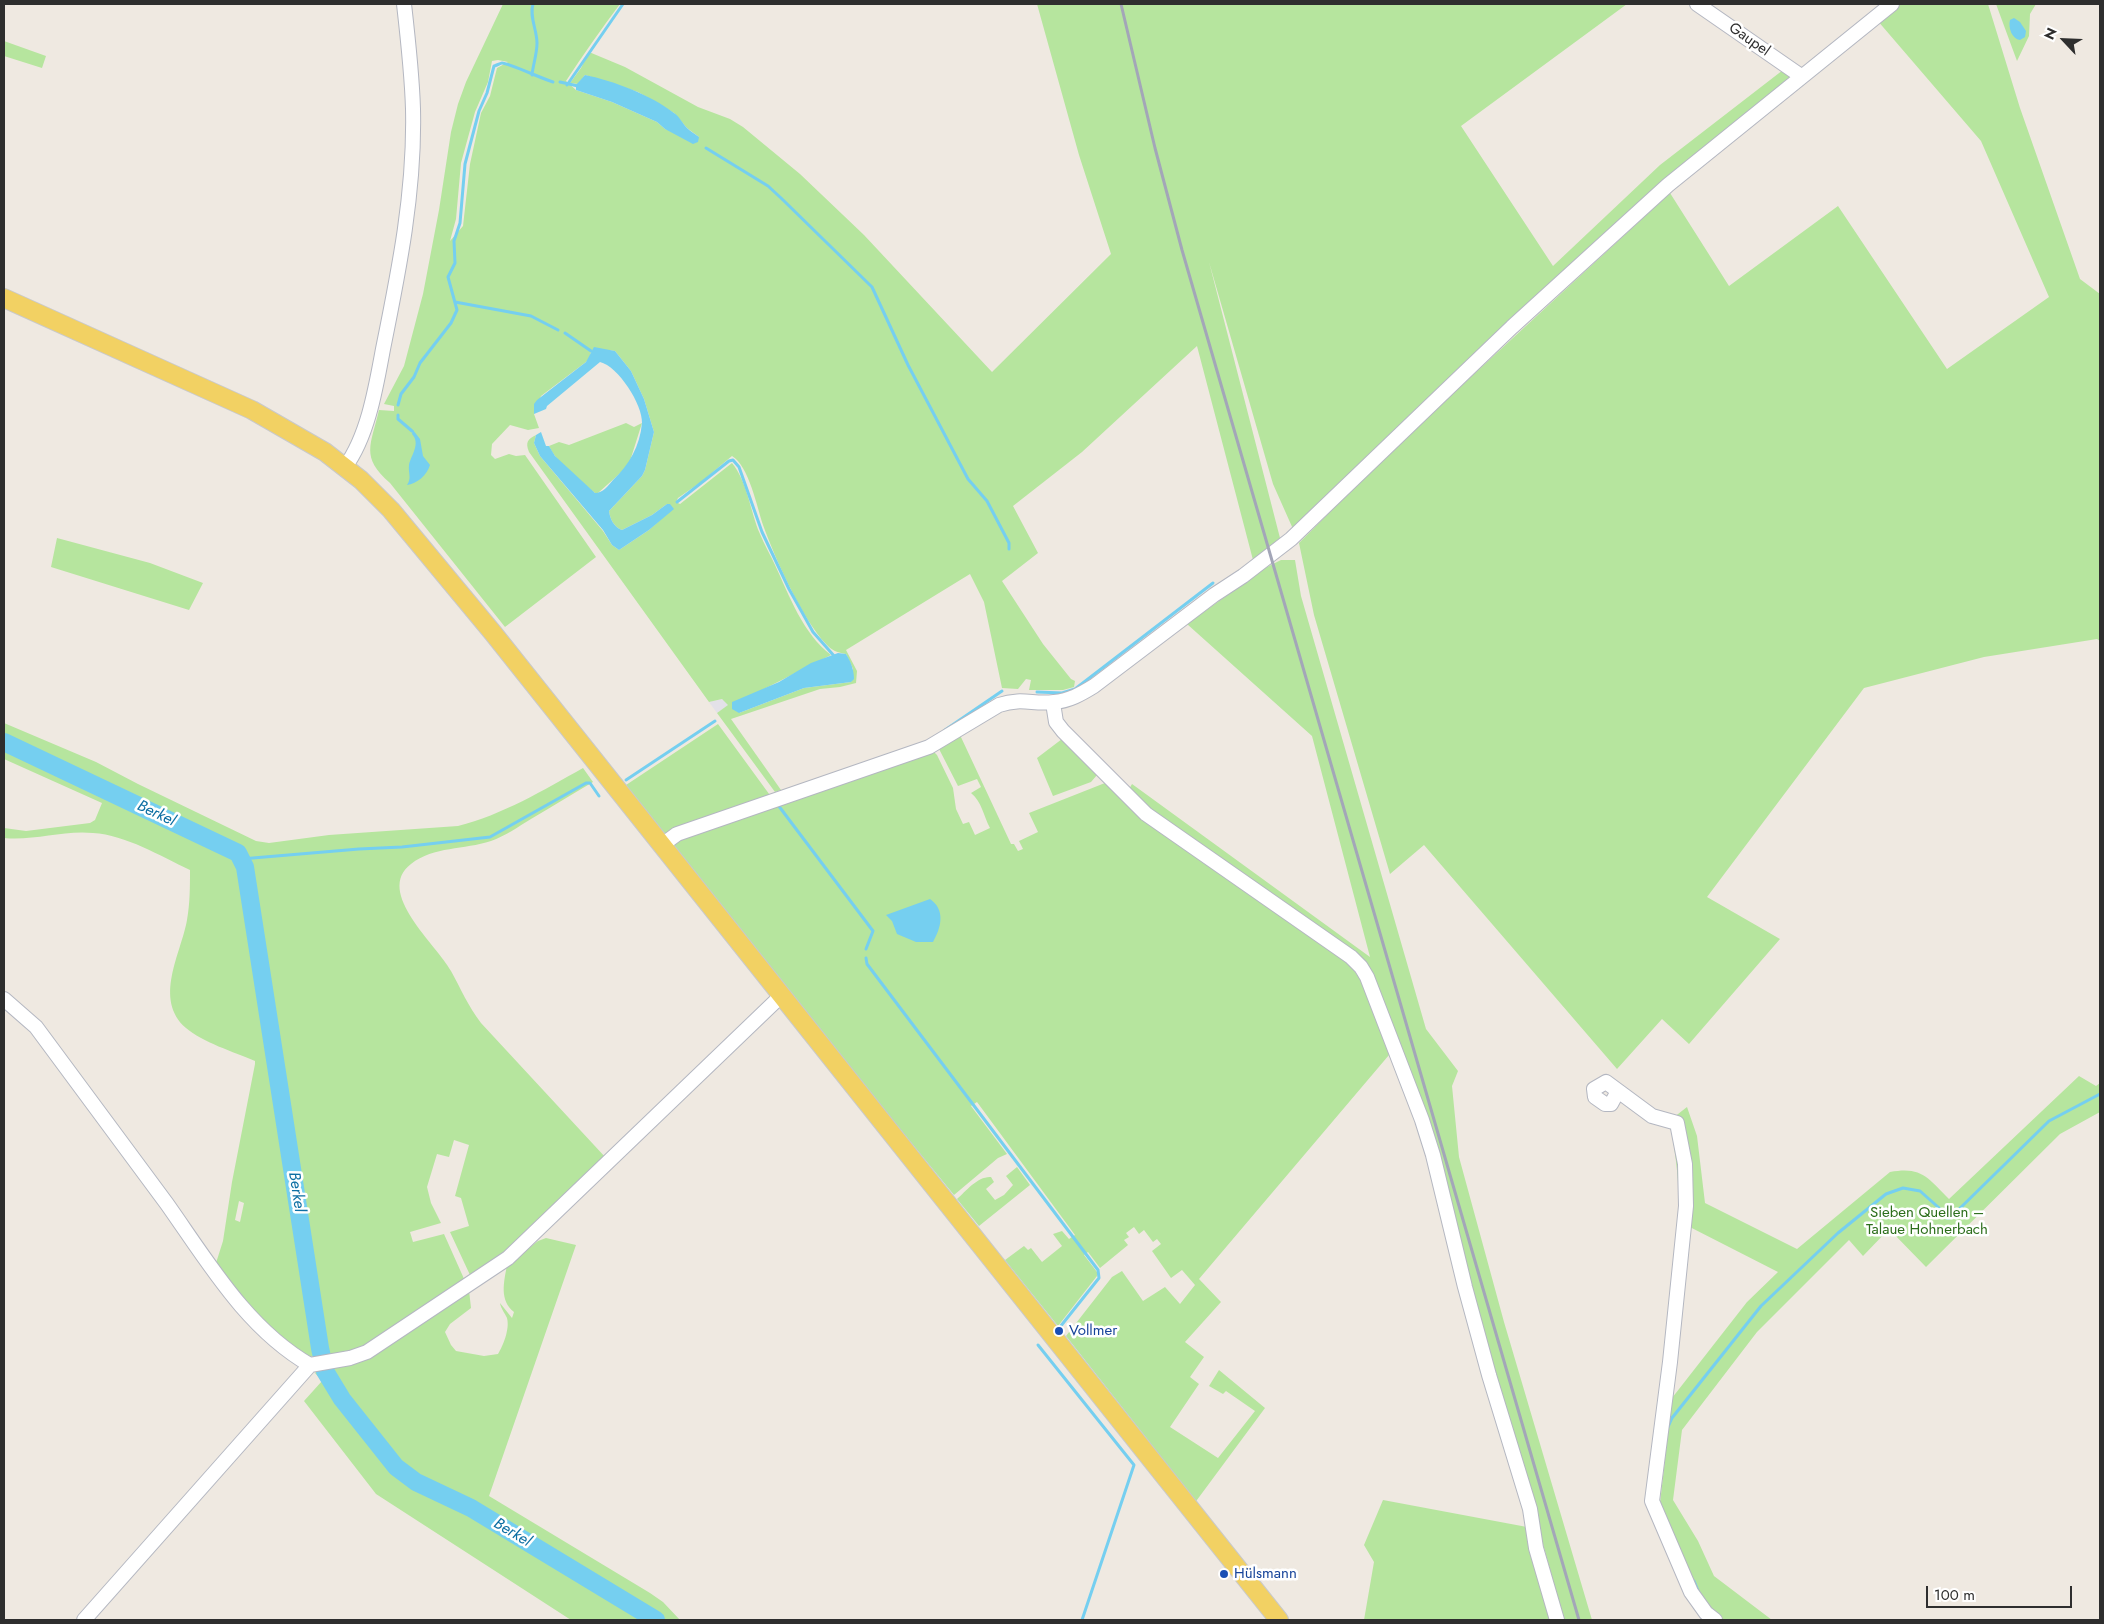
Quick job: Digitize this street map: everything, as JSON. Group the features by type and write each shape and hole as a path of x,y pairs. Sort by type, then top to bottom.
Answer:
{"main road":[{"path":"4,298 252,410 301,436 345,467 377,496 409,530 662,845 1279,1620"}],"street":[{"path":"345,467 354,452 372,404 401,260 407,220 413,109 404,4"},
{"name":"Gaupel","path":"1697,4 1801,76"},
{"path":"662,845 677,834 929,747 999,705 1025,700 1053,703 1076,697 1094,686 1214,594 1243,576 1291,539 1512,327 1668,185 1892,4"},
{"path":"1053,703 1056,722 1063,731 1146,814 1351,957 1361,967 1367,977 1422,1120 1430,1146 1465,1287 1489,1375 1530,1509 1541,1566 1557,1620"},
{"path":"4,999 36,1027 216,1274 250,1316 294,1356 312,1364 332,1362 367,1352 508,1258 782,995"},
{"path":"1618,1091 1652,1116 1677,1123 1685,1164 1686,1206 1670,1362 1652,1501 1691,1592 1706,1613 1715,1620"},
{"path":"84,1620 312,1364"}],"shaded area":[{"path":"722,699 729,705 717,713 709,702"}],"green space":[{"path":"503,4 620,4 566,81 576,90 612,102 657,122 665,129 699,137 687,128 674,113 638,92 585,75 578,84 570,83 581,68 589,52 625,67 698,107 730,119 743,127 800,174 864,235 992,372 1111,254 1079,155 1037,4 1627,4 1461,126 1553,266 1660,165 1783,70 1792,77 1424,401 1293,529 1273,484 1209,262 1280,538 1253,560 1197,346 1082,452 1013,506 1038,553 1002,581 1043,644 1071,679 1075,681 1074,687 1063,690 1029,690 1031,680 1026,679 1018,689 1002,688 984,602 970,574 846,650 857,671 856,683 820,689 731,719 781,790 775,792 717,713 728,705 722,699 709,702 529,452 528,441 536,435 534,443 540,456 603,531 612,545 619,550 649,530 660,520 667,504 652,515 622,530 611,520 609,511 642,476 645,470 654,432 644,399 631,371 615,351 591,351 590,358 586,362 541,396 534,414 539,428 528,430 510,425 492,444 491,455 495,459 509,454 516,456 525,455 596,557 505,627 390,483 374,466 370,450 373,433 379,410 394,411 394,406 384,404 404,366 423,294 451,132 466,82","holes":["492,61 508,62 497,68 490,96 481,113 470,164 463,226 450,241 456,219 461,163 475,112 488,82","732,456 738,461 748,477 768,539 782,571 808,620 830,648 846,654 853,669 851,682 804,688 739,713 764,689 831,655 812,636 791,601 762,538 742,479 732,463 680,504 676,502 678,498"]},
{"path":"1897,4 1988,4 2020,108 2080,279 2100,294 2100,641 2097,639 1984,657 1864,688 1707,897 1780,939 1689,1044 1662,1019 1617,1069 1424,845 1390,874 1314,615 1299,543 1397,445 1670,193 1729,286 1838,206 1947,369 2049,297 1981,141 1877,20"},
{"path":"1996,4 2036,4 2030,14 2029,36 2017,61"},
{"path":"4,41 46,56 42,68 4,56"},
{"path":"626,423 634,427 642,423 630,461 626,468 598,493 595,493 569,472 549,446 559,442 569,445"},
{"path":"57,538 150,563 203,583 189,610 51,567"},
{"path":"1281,560 1295,560 1301,596 1426,1029 1458,1071 1452,1086 1459,1157 1504,1322 1592,1620 1564,1620 1425,1118 1366,965 1144,805 1128,791 1132,784 1370,957 1312,736 1187,624 1265,568"},
{"path":"4,723 96,762 256,841 269,843 329,835 458,826 507,809 583,768 593,782 496,839 481,844 439,851 420,858 411,864 402,876 400,889 404,903 412,918 444,960 468,1004 481,1023 606,1158 507,1253 473,1276 470,1275 450,1232 469,1226 461,1198 455,1196 469,1145 454,1140 449,1157 437,1154 427,1187 431,1203 441,1223 410,1232 413,1242 444,1234 465,1281 365,1348 325,1357 246,866 239,852 4,740"},
{"path":"718,724 772,798 661,837 623,787"},
{"path":"960,735 1011,844 1014,844 1018,851 1023,849 1019,841 1038,832 1029,813 1105,783 1345,960 1354,970 1367,993 1389,1055 1199,1279 1221,1302 1185,1342 1204,1357 1190,1377 1199,1384 1170,1427 1218,1458 1255,1411 1226,1391 1223,1394 1209,1386 1219,1370 1265,1408 1194,1504 1148,1440 1066,1336 1112,1277 1122,1271 1143,1301 1165,1287 1180,1304 1195,1285 1182,1270 1171,1278 1152,1251 1161,1244 1157,1239 1153,1242 1144,1230 1139,1234 1134,1227 1126,1233 1129,1237 1124,1240 1128,1245 1100,1268 1088,1252 1084,1255 1097,1272 1097,1276 1058,1326 1005,1260 1024,1246 1028,1250 1031,1248 1042,1262 1062,1246 1053,1234 1062,1231 1069,1239 1075,1235 977,1102 971,1106 1007,1154 998,1158 954,1195 667,844 932,750 937,755 953,788 956,809 963,824 969,822 975,835 990,828 980,805 971,793 981,787 977,779 958,786 938,747"},
{"path":"1062,739 1097,775 1091,782 1053,796 1037,758"},
{"path":"4,745 237,854 242,869 318,1357 306,1355 292,1347 277,1334 248,1304 216,1263 223,1241 255,1061 209,1042 193,1033 176,1016 171,1004 172,976 188,914 190,870 143,847 105,835 82,832 15,839 4,838 4,828 26,831 90,823 95,820 102,803 4,759","holes":["239,1201 244,1203 240,1222 235,1220"]},
{"name":"Sieben Quellen – Talaue Hohnerbach","path":"2079,1076 2096,1086 2100,1083 2100,1112 2060,1134 1926,1267 1889,1229 1863,1256 1849,1240 1757,1332 1682,1430 1673,1500 1698,1541 1714,1576 1772,1620 1715,1620 1661,1523 1660,1503 1672,1398 1747,1302 1778,1272 1680,1222 1677,1172 1669,1121 1687,1107 1697,1136 1705,1203 1797,1249 1890,1172 1910,1171 1924,1175 1949,1199"},
{"path":"1017,1167 1030,1185 979,1226 957,1199 977,1181 991,1177 994,1182 986,1189 995,1200 1004,1195 1013,1185 1006,1176"},
{"path":"546,1238 576,1245 489,1496 650,1593 663,1602 680,1620 661,1620 468,1503 414,1478 392,1458 365,1427 341,1393 328,1367 469,1290 471,1308 450,1324 445,1332 456,1351 484,1356 498,1354 508,1327 507,1318 500,1303 512,1318 514,1312 509,1307 504,1296 507,1265 538,1241"},
{"path":"320,1368 339,1399 373,1444 396,1470 415,1484 479,1515 652,1620 571,1620 376,1494 304,1401 322,1381 315,1373"},
{"path":"1383,1500 1527,1527 1555,1620 1364,1620 1374,1562 1364,1545"}],"water":[{"path":"2014,18 2020,22 2026,31 2025,37 2020,40 2015,38 2010,30 2010,20"},
{"path":"585,75 620,85 665,106 699,137 698,142 693,144 665,129 657,122 612,102 576,90 576,85"},
{"path":"594,347 615,351 631,371 644,399 654,432 645,470 642,476 609,511 611,520 622,530 652,515 667,504 670,504 674,509 649,530 619,550 612,545 603,530 540,456 534,443 536,435 541,432 546,446 549,446 555,456 595,493 605,489 629,461 639,440 642,423 641,415 628,387 607,365 600,362 547,406 546,409 534,414 534,404 537,400 586,362"},
{"path":"413,430 420,439 423,456 430,465 427,472 421,478 407,485 410,478 409,465 416,446 415,438 412,434"},
{"path":"838,653 846,654 851,663 854,679 851,682 804,688 739,713 732,709 732,702 779,682 811,663"},
{"path":"930,899 935,903 940,914 940,925 933,942 916,942 897,934 892,921 886,915"}],"waterway":[{"path":"532,75 537,43 532,13 533,4"},
{"path":"567,85 623,4"},
{"path":"398,405 401,394 414,377 420,363 451,323 457,310 448,277 455,263 454,241 460,223 465,164 479,111 487,93 494,66 502,63 506,64 553,82"},
{"path":"560,82 578,86"},
{"path":"706,148 768,186 872,287 908,365 968,479 987,501 1009,543 1009,549"},
{"path":"455,302 531,316 558,330"},
{"path":"565,333 591,351"},
{"path":"398,415 398,419 412,431"},
{"path":"677,502 729,461 733,460 739,467 762,532 789,589 813,632 835,657"},
{"path":"1037,692 1062,693 1075,689 1213,583"},
{"path":"945,730 1002,691"},
{"path":"626,780 715,721"},
{"name":"Berkel","path":"4,742 238,853 245,867 325,1371 342,1399 396,1467 416,1482 471,1508 656,1620"},
{"path":"241,859 402,847 490,837 586,783 590,783 599,796"},
{"path":"778,805 873,931 866,949"},
{"path":"866,958 867,964 1098,1270 1099,1278 1060,1327"},
{"path":"1668,1427 1672,1418 1761,1306 1838,1233 1886,1194 1903,1188 1920,1191 1947,1218 1950,1218 2049,1121 2100,1094"},
{"path":"1038,1345 1134,1465 1082,1620"},
{"path":"1694,1581 1699,1593"}],"railway":[{"path":"1121,4 1155,148 1182,250 1579,1620"}],"place":[{"name":"Vollmer","path":"1059,1331"},
{"name":"Hülsmann","path":"1224,1574"}]}
